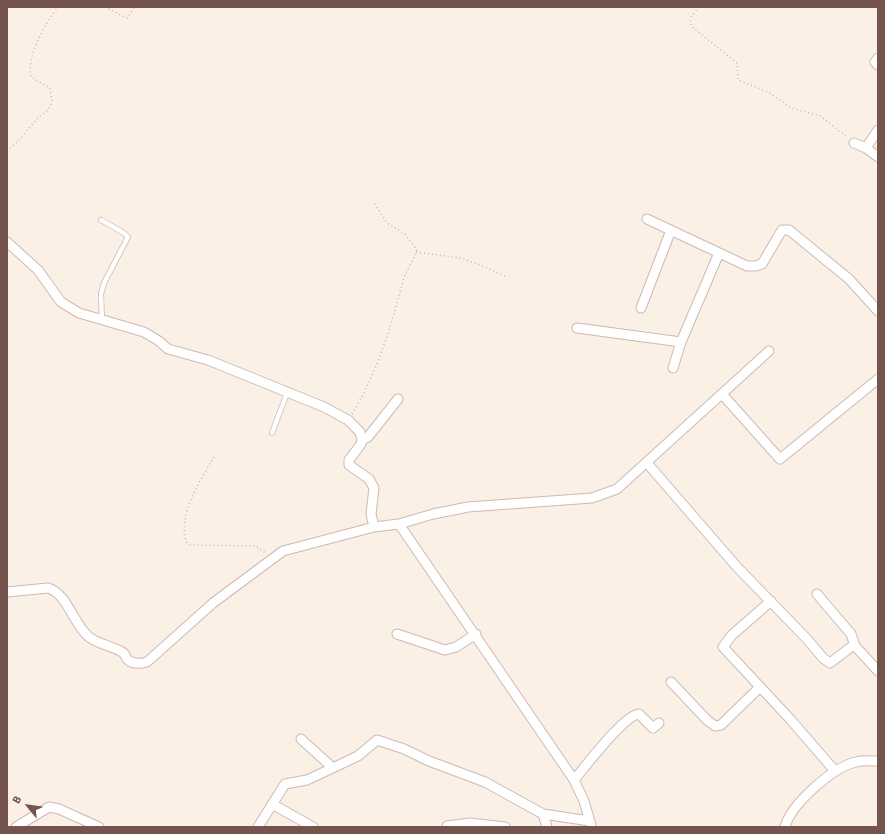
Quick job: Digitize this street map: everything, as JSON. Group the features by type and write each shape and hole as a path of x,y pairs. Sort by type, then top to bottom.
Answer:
{"street":[{"path":"878,58 875,62 878,64"},
{"path":"866,148 878,130"},
{"path":"854,143 866,148 878,157"},
{"path":"647,219 747,266 762,264 782,230 789,230 849,279 878,311"},
{"path":"641,308 671,230"},
{"path":"7,242 38,270 61,302 79,313 144,332 159,341 168,349 208,360 324,407 348,420 360,432 362,440 349,462 351,467 369,479 374,488 371,514 374,527"},
{"path":"673,368 681,342 720,253"},
{"path":"577,328 681,342"},
{"path":"7,592 48,588 54,590 62,598 87,635 123,652 128,659 136,664 147,662 213,603 282,551 374,527 399,524 433,514 468,507 592,498 617,489 769,351"},
{"path":"722,394 780,460 878,379"},
{"path":"362,440 368,438 398,399"},
{"path":"647,463 737,566 828,662 854,646"},
{"path":"258,827 285,784 307,780 358,756 374,742 380,741 485,782 543,814 590,824 584,801 574,780 476,634 399,524"},
{"path":"818,594 851,634 854,646 878,671"},
{"path":"770,601 732,634 723,647 835,771"},
{"path":"397,634 445,650 456,647 476,634"},
{"path":"671,682 715,726 721,725 760,687"},
{"path":"574,780 612,735 633,715 638,714 653,728 659,723"},
{"path":"301,739 333,768"},
{"path":"785,827 792,811 835,771 857,762 878,761"},
{"path":"272,804 313,827"},
{"path":"16,827 49,807 58,809 99,827"},
{"path":"543,814 547,827"},
{"path":"553,827 555,817"},
{"path":"447,826 470,822 505,827"}],"lane":[{"path":"100,220 124,233 128,237 102,289 102,320"},
{"path":"272,433 287,393"}],"path":[{"path":"7,151 18,141 38,117 48,110 52,102 50,88 31,77 29,69 41,33 58,7"},
{"path":"105,7 127,18 135,7"},
{"path":"699,7 691,17 690,23 692,27 737,63 736,73 738,80 768,92 791,108 820,116 854,143"},
{"path":"348,420 365,392 376,365 391,325 406,271 416,252 406,234 387,223 374,203"},
{"path":"416,252 460,258 507,277"},
{"path":"214,456 190,503 184,525 186,542 191,545 255,546 272,558"}]}
